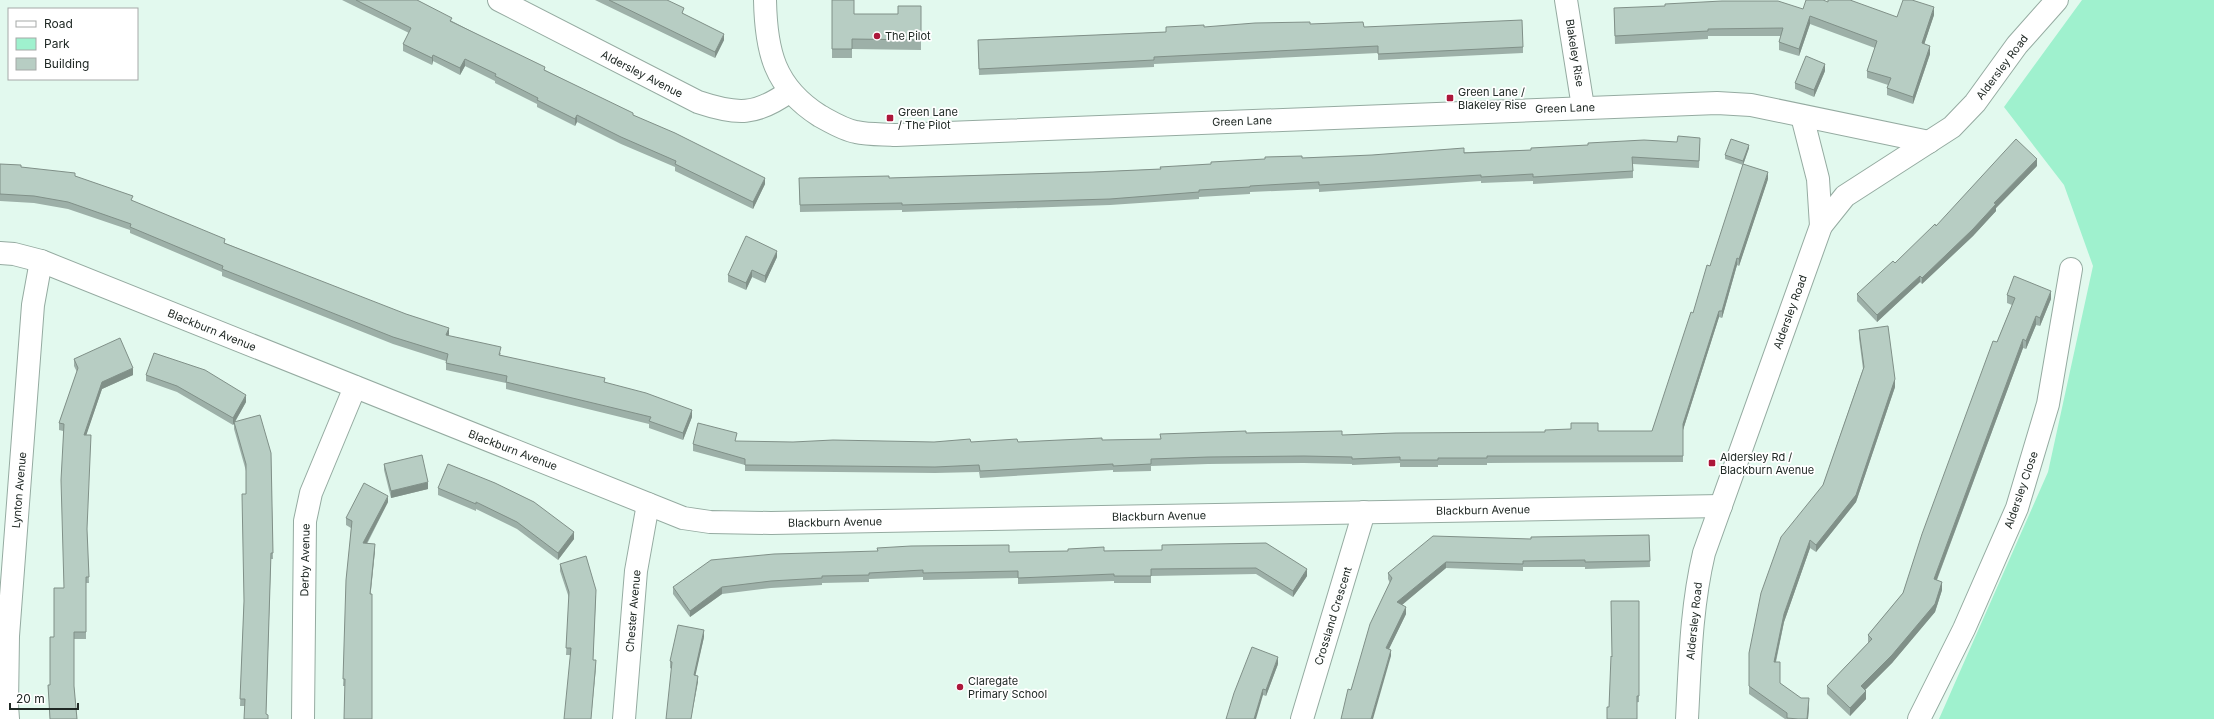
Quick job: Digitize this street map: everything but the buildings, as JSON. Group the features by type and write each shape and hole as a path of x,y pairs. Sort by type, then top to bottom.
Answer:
{"street":[{"name":"Aldersley Avenue","path":"499,0 698,102 741,112 759,108 778,100 790,91"},
{"name":"Green Lane","path":"765,0 766,31 769,52 777,73 790,91 806,107 829,121 856,132 896,134 1718,103 1752,105 1929,142"},
{"name":"Blakeley Rise","path":"1566,0 1583,107"},
{"name":"Aldersley Road","path":"1687,719 1691,638 1696,587 1704,553 1821,226 1845,196 1952,127 1975,103 2017,45 2057,0"},
{"path":"1802,116 1818,179 1821,226"},
{"name":"Blackburn Avenue","path":"0,253 14,254 41,261 683,518 718,523 1721,506"},
{"name":"Lynton Avenue","path":"8,719 6,705 8,636 33,305 41,261"},
{"name":"Aldersley Close","path":"1919,719 1964,629 2017,508 2048,404 2072,269"},
{"name":"Derby Avenue","path":"303,719 305,521 311,492 355,387"},
{"name":"Chester Avenue","path":"624,719 636,571 648,504"},
{"name":"Crossland Crescent","path":"1302,719 1364,512"}],"green space":[{"path":"2082,0 2214,0 2214,719 1939,719 2048,472 2093,266 2064,185 2004,107"}],"place":[{"name":"The Pilot","path":"877,36"},
{"name":"Green Lane / Blakeley Rise","path":"1450,98"},
{"name":"Green Lane / The Pilot","path":"890,118"},
{"name":"Aldersley Rd / Blackburn Avenue","path":"1712,463"},
{"name":"Claregate Primary School","path":"960,687"}]}
